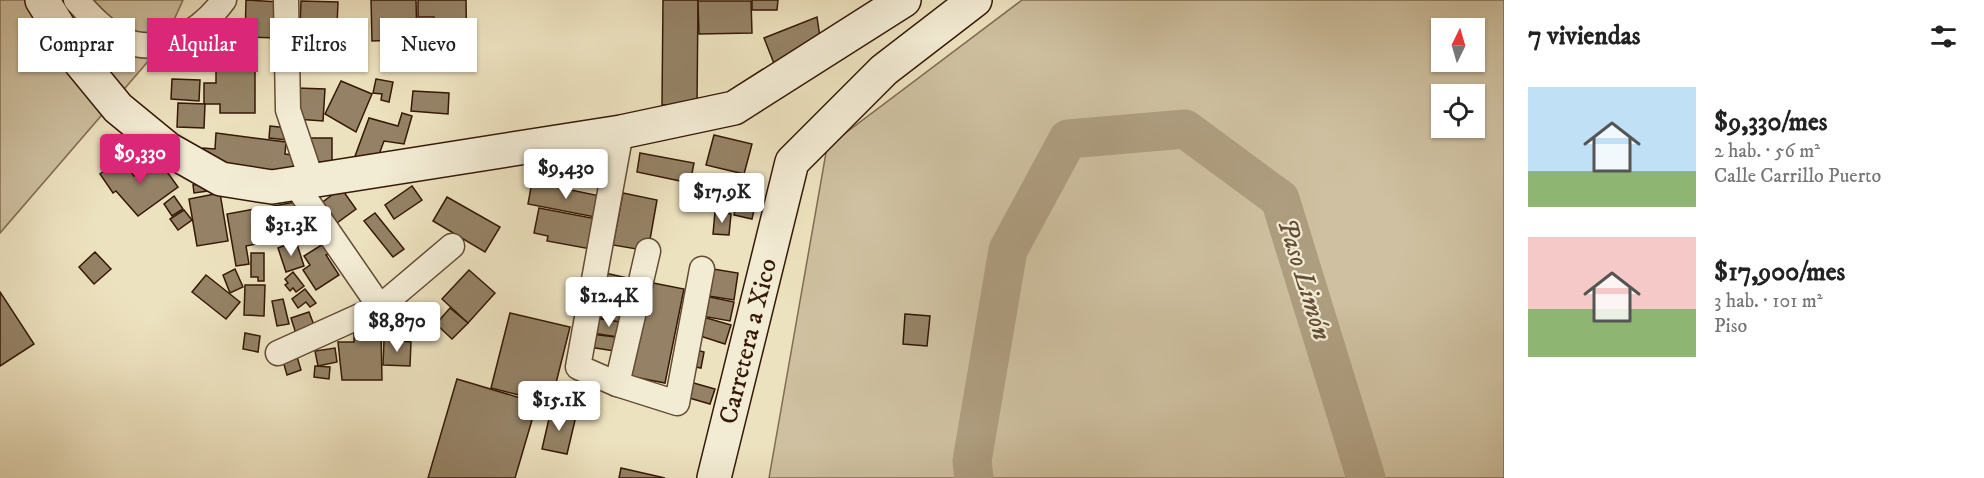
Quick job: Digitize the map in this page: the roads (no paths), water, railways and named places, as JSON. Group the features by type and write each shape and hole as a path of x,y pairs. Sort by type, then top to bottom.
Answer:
{"street":[{"path":"42,0 81,63 118,108 168,149 221,179 249,185 304,183 621,132 734,108 904,0"},
{"path":"76,0 103,27 123,40 150,46 181,38 209,20 224,0"},
{"path":"286,0 288,110 304,183 380,307"},
{"name":"Carretera a Xico","path":"714,478 792,162 884,70 975,0"},
{"path":"621,132 578,367 617,384 677,403 702,268"},
{"path":"278,353 380,307 452,246"},
{"path":"617,384 648,251"}],"waterway":[{"name":"Paso Limón","path":"974,478 972,461 1008,250 1068,139 1185,129 1280,199 1366,478"}]}
